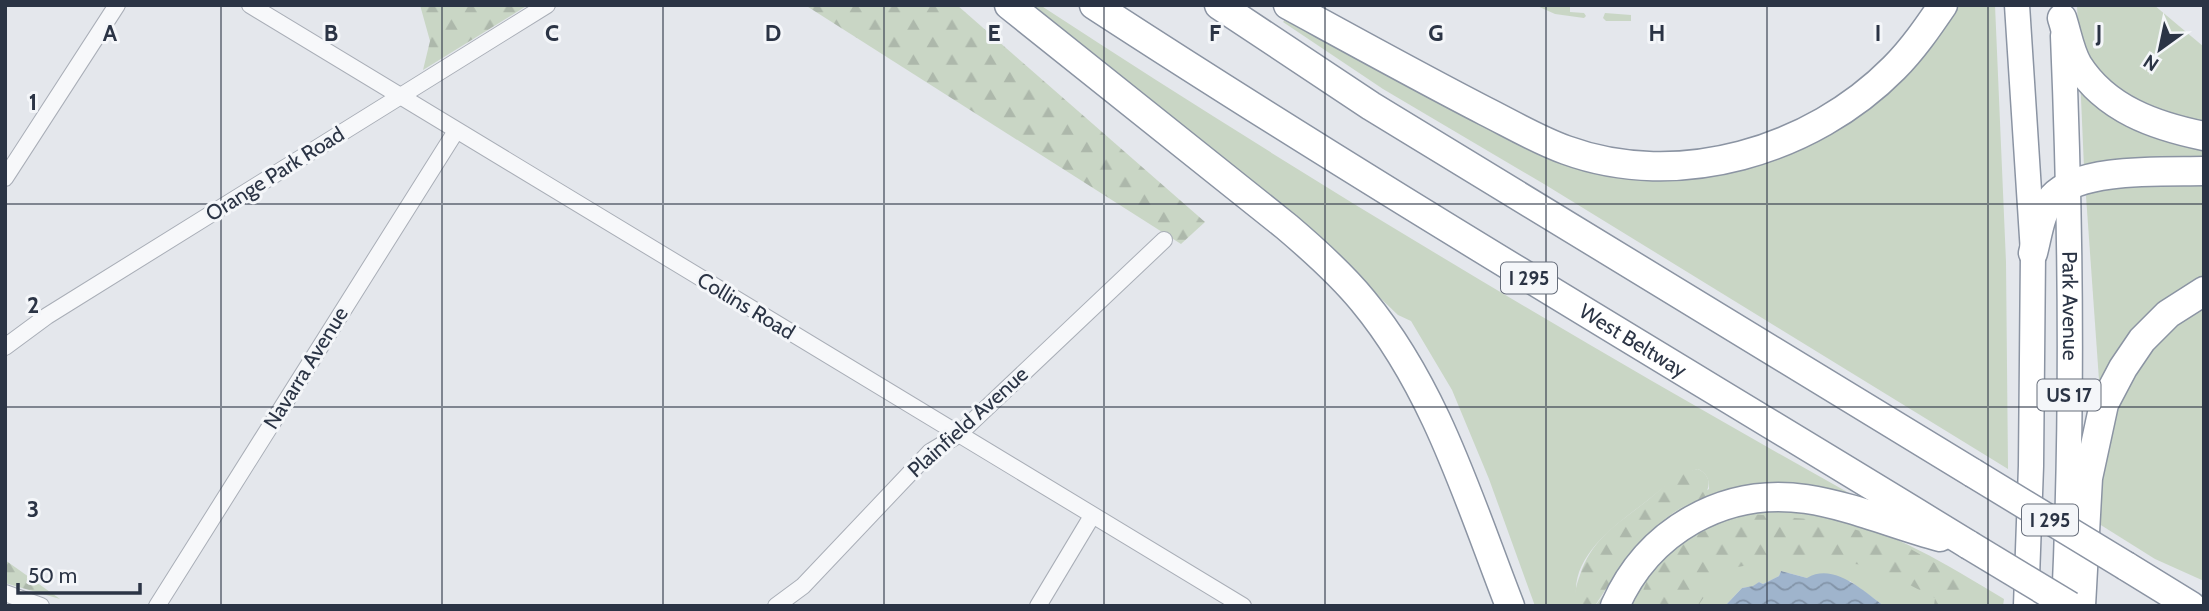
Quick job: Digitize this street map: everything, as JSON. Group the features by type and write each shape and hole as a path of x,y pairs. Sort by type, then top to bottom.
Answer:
{"highway":[{"path":"1009,5 1287,227 1318,253 1362,300 1402,356 1426,397 1510,606"},
{"name":"West Beltway","path":"1094,5 1241,101 1429,217 2070,606"},
{"name":"I 295","path":"1219,5 1371,106 2191,606"},
{"path":"1288,5 1437,86 1567,150 1608,161 1661,166 1714,162 1753,153 1823,121 1866,93 1895,68 1943,5"},
{"name":"Park Avenue","path":"2017,5 2033,253"},
{"path":"2061,12 2076,64 2103,93 2141,119 2204,136"},
{"name":"Park Avenue","path":"2061,12 2068,184 2069,496 2064,606"},
{"path":"2033,253 2044,212 2053,197 2068,184 2097,175 2204,170"},
{"name":"US 17","path":"2025,606 2031,466 2033,253"},
{"path":"2081,606 2088,478 2104,404 2123,368 2142,341 2168,314 2204,291"},
{"path":"1615,606 1623,586 1635,569 1663,539 1707,511 1754,498 1805,499 1835,505 1969,544"},
{"path":"2136,572 2204,593"}],"street":[{"path":"5,178 117,5"},
{"name":"Collins Road","path":"250,5 1243,606"},
{"name":"Orange Park Road","path":"5,347 47,316 548,5"},
{"name":"Navarra Avenue","path":"157,606 456,131"},
{"name":"Plainfield Avenue","path":"776,606 803,586 930,452 958,435 1164,240"},
{"path":"1038,606 1092,516"},
{"path":"5,593 41,606"}],"green space":[{"path":"420,5 528,5 423,70 430,41"},
{"path":"805,5 957,5 1205,222 1181,244"},
{"path":"1027,5 1040,5 1239,133 1440,256 1849,493 1844,502 1734,494 1609,606 1595,606 1659,523 1709,489 1707,477 1698,469 1666,486 1596,544 1579,573 1576,589 1578,606 1535,606 1489,479 1452,390 1411,321 1398,315 1329,249"},
{"path":"1535,5 1570,5 1570,12 1584,13 1586,16 1584,18 1555,14"},
{"path":"1955,5 1995,5 2006,262 2008,469 1544,184 1383,89 1283,22 1290,13 1573,160 1788,148"},
{"path":"2077,5 2154,5 2204,47 2204,164 2084,168"},
{"path":"1605,13 1631,15 1631,21 1606,21 1603,18"},
{"path":"2204,180 2204,284 2100,394 2086,196 2089,190 2097,186"},
{"path":"2204,300 2204,581 2155,559 2096,522 2097,460 2128,370"},
{"path":"1698,469 1708,478 1708,489 1704,498 1687,504 1656,527 1628,558 1595,606 1578,606 1576,587 1585,562 1599,541 1671,481 1683,473"},
{"path":"1774,510 1822,514 1898,540 2004,599 2003,606 1884,606 1850,581 1807,578 1781,571 1779,576 1763,584 1759,582 1754,586 1742,588 1725,606 1628,606 1654,566 1684,540 1726,519"},
{"path":"1750,514 1820,520 1897,541 1957,576 1964,606 1934,606 1935,598 1873,566 1790,557 1722,570 1698,606 1637,606 1648,578 1689,537"},
{"path":"5,560 60,599 5,583"}],"water":[{"path":"1781,571 1807,578 1817,574 1838,576 1858,586 1884,606 1725,606 1742,588 1759,582 1763,584 1779,576"}]}
